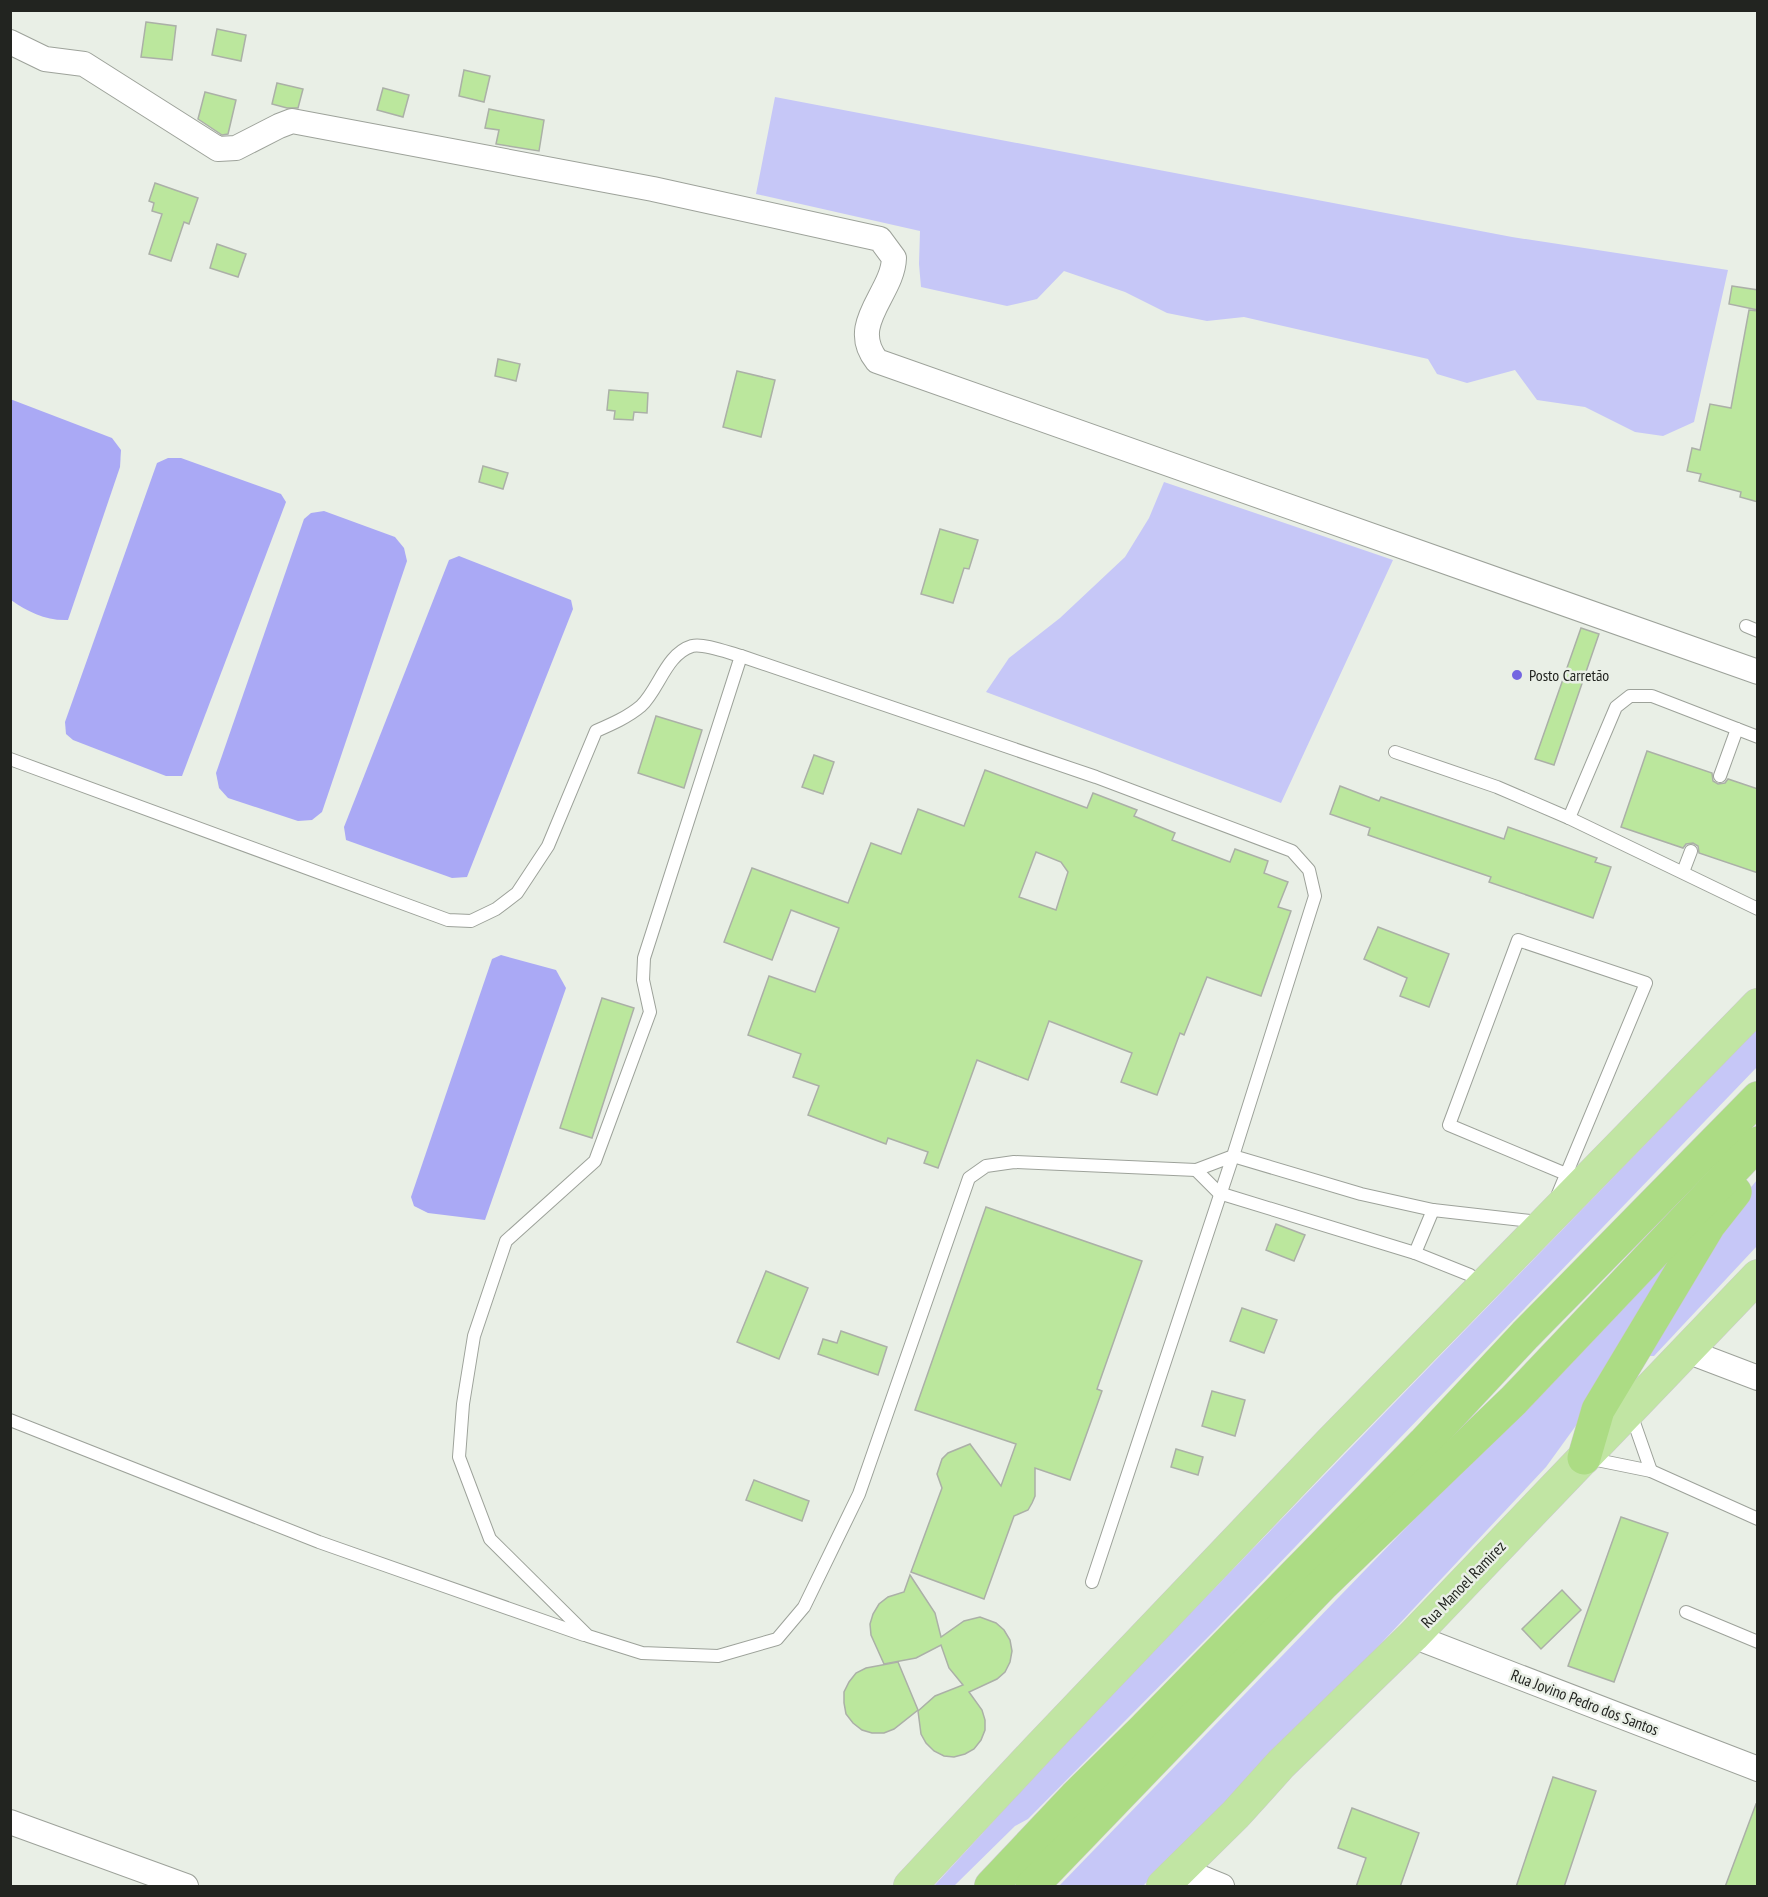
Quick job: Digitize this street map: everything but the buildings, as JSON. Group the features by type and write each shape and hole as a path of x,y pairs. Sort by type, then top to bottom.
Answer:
{"highway":[{"path":"991,1887 1077,1795 1424,1443 1525,1335 1758,1098"},
{"path":"1032,1887 1323,1584 1522,1392 1758,1143"},
{"path":"1584,1458 1598,1410 1710,1225 1758,1162"}],"main road":[{"path":"910,1887 1038,1749 1481,1287 1758,1005"},
{"name":"Rua Manoel Ramirez","path":"1171,1878 1281,1764 1413,1636 1758,1276"}],"street":[{"path":"10,42 45,59 84,64 218,149 236,148 279,126 292,122 653,189 880,239 894,258 894,269 868,320 867,337 870,353 877,361 1758,672"},
{"path":"1687,1351 1758,1378"},
{"name":"Rua Jovino Pedro dos Santos","path":"1413,1636 1758,1769"},
{"path":"10,1822 186,1887"},
{"path":"1171,1878 1222,1887"}],"lane":[{"path":"10,759 448,920 471,921 496,909 517,893 548,846 596,731 616,722 642,705 678,654 693,646 713,648 741,656 1096,777 1292,851 1309,870 1315,896 1233,1156 1092,1582"},
{"path":"588,1636 490,1539 459,1457 463,1404 470,1359 474,1336 506,1241 595,1161 650,1012 643,980 644,958 741,656"},
{"path":"1569,818 1616,707 1630,696 1652,696 1758,737"},
{"path":"1720,776 1737,729"},
{"path":"1395,752 1497,787 1569,818 1758,909"},
{"path":"1683,872 1691,851"},
{"path":"10,1420 318,1542 588,1636 642,1653 718,1656 777,1639 804,1607 859,1494 969,1178 986,1166 1014,1162 1196,1170 1233,1156 1361,1194 1433,1210 1546,1223 1646,984 1518,940 1449,1125 1566,1174"},
{"path":"1196,1170 1219,1193 1415,1253 1470,1275 1481,1287"},
{"path":"1415,1253 1433,1210"},
{"path":"1630,1410 1651,1471"},
{"path":"1584,1458 1651,1471 1758,1519"},
{"path":"1686,1612 1758,1642"}],"shaded area":[{"path":"775,97 1512,237 1728,270 1694,422 1663,436 1635,432 1585,407 1537,400 1515,370 1467,383 1437,374 1428,359 1244,317 1207,321 1167,313 1125,292 1064,271 1037,299 1007,306 921,287 920,231 756,194"},
{"path":"10,399 112,438 121,450 120,467 68,620 38,615 11,600"},
{"path":"168,458 181,458 281,494 286,502 182,776 166,776 73,740 66,734 65,722 157,463"},
{"path":"1164,482 1393,560 1281,803 986,692 1009,658 1060,618 1125,557 1149,518"},
{"path":"324,511 395,537 404,548 407,561 322,812 312,820 298,821 228,798 219,788 216,773 304,519 311,513"},
{"path":"459,556 571,600 573,609 467,877 452,878 346,840 344,827 449,560"},
{"path":"501,955 556,970 566,988 485,1220 428,1213 414,1206 411,1197 492,959"},
{"path":"1757,1029 1757,1067 1219,1626 1028,1819 1015,1826 954,1886 934,1886 1000,1814 1011,1798"},
{"path":"1757,1180 1757,1246 1654,1356 1648,1356 1738,1203"},
{"path":"1675,1250 1588,1409 1546,1467 1373,1652 1143,1886 1059,1886"}],"place":[{"name":"Posto Carretão","path":"1517,675"}]}
